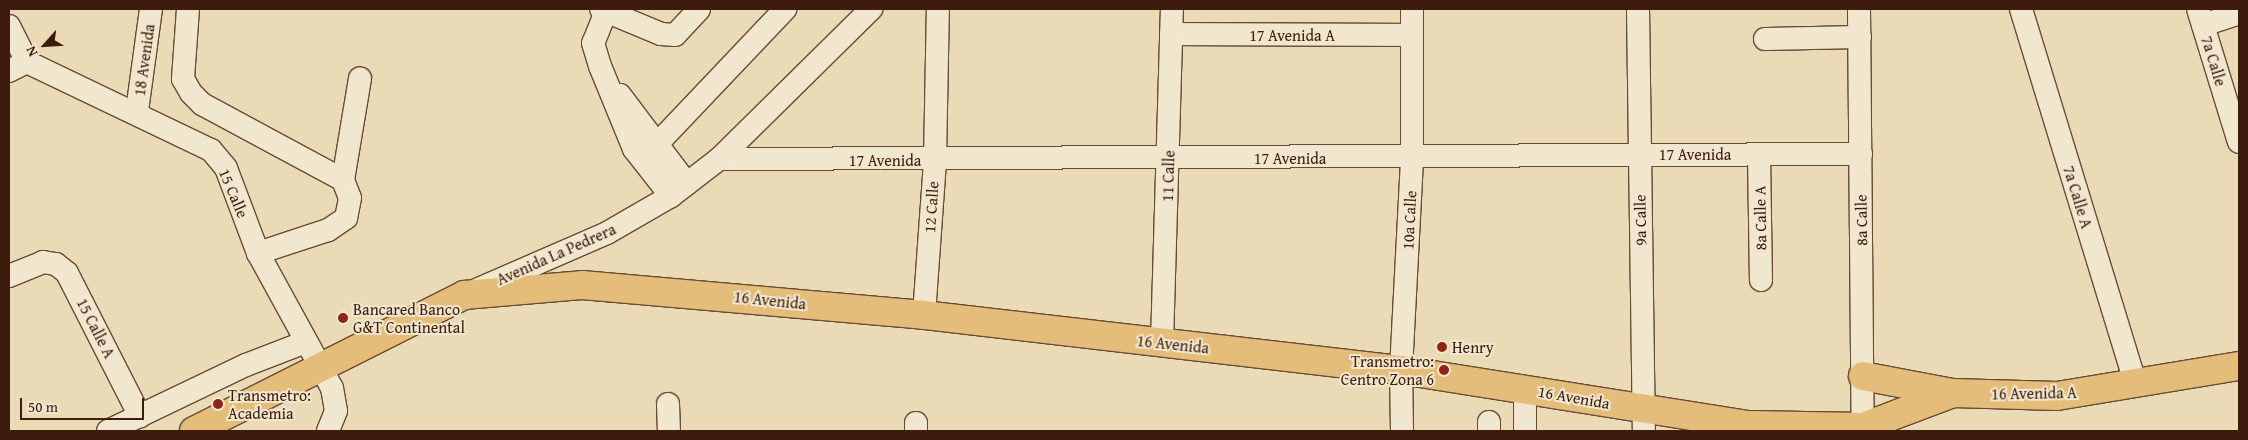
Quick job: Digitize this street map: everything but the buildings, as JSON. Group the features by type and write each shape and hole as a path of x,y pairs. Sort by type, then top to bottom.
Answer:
{"main road":[{"name":"16 Avenida","path":"464,295 546,287 622,286 924,315 1401,370 1525,388 1644,420 1750,428 1869,430"},
{"name":"Avenida La Pedrera","path":"194,431 464,295"},
{"name":"16 Avenida A","path":"1869,430 1952,393 2057,396 2136,386 2239,366"},
{"path":"1863,376 1952,393"}],"street":[{"name":"18 Avenida","path":"136,111 151,9"},
{"path":"188,9 183,78 191,93 202,104 343,180"},
{"path":"679,190 634,149 613,92 600,66 593,43 604,10 661,34 675,34 699,9"},
{"path":"658,143 785,9"},
{"name":"Avenida La Pedrera","path":"464,295 608,234 679,190 719,159 871,9"},
{"name":"12 Calle","path":"924,315 935,160 938,9"},
{"name":"11 Calle","path":"1162,343 1172,9"},
{"name":"10a Calle","path":"1402,431 1401,370 1412,158 1412,9"},
{"name":"9a Calle","path":"1638,9 1644,420"},
{"name":"8a Calle","path":"1860,9 1863,376 1869,430"},
{"name":"7a Calle A","path":"2021,9 2136,386"},
{"path":"2201,17 2239,13"},
{"name":"7a Calle","path":"2201,17 2239,142"},
{"name":"15 Calle","path":"9,26 18,66 136,111 212,150 226,168 258,254 303,343 335,399 336,411 328,431"},
{"name":"17 Avenida A","path":"1171,34 1412,35"},
{"path":"1765,39 1860,37"},
{"path":"258,254 328,230 346,218 350,198 343,180 360,78"},
{"path":"613,92 658,143 679,190"},
{"name":"17 Avenida","path":"719,159 1412,158 1639,154 1861,154"},
{"name":"8a Calle A","path":"1759,155 1761,280"},
{"name":"15 Calle A","path":"9,276 36,263 50,262 67,273 140,416"},
{"path":"108,431 246,365 303,343"},
{"path":"1525,388 1525,431"},
{"path":"668,404 668,431"}],"place":[{"name":"Bancared Banco G&T Continental","path":"343,318"},
{"name":"Henry","path":"1442,347"},
{"name":"Transmetro: Centro Zona 6","path":"1444,370"},
{"name":"Transmetro: Academia","path":"218,404"}]}
